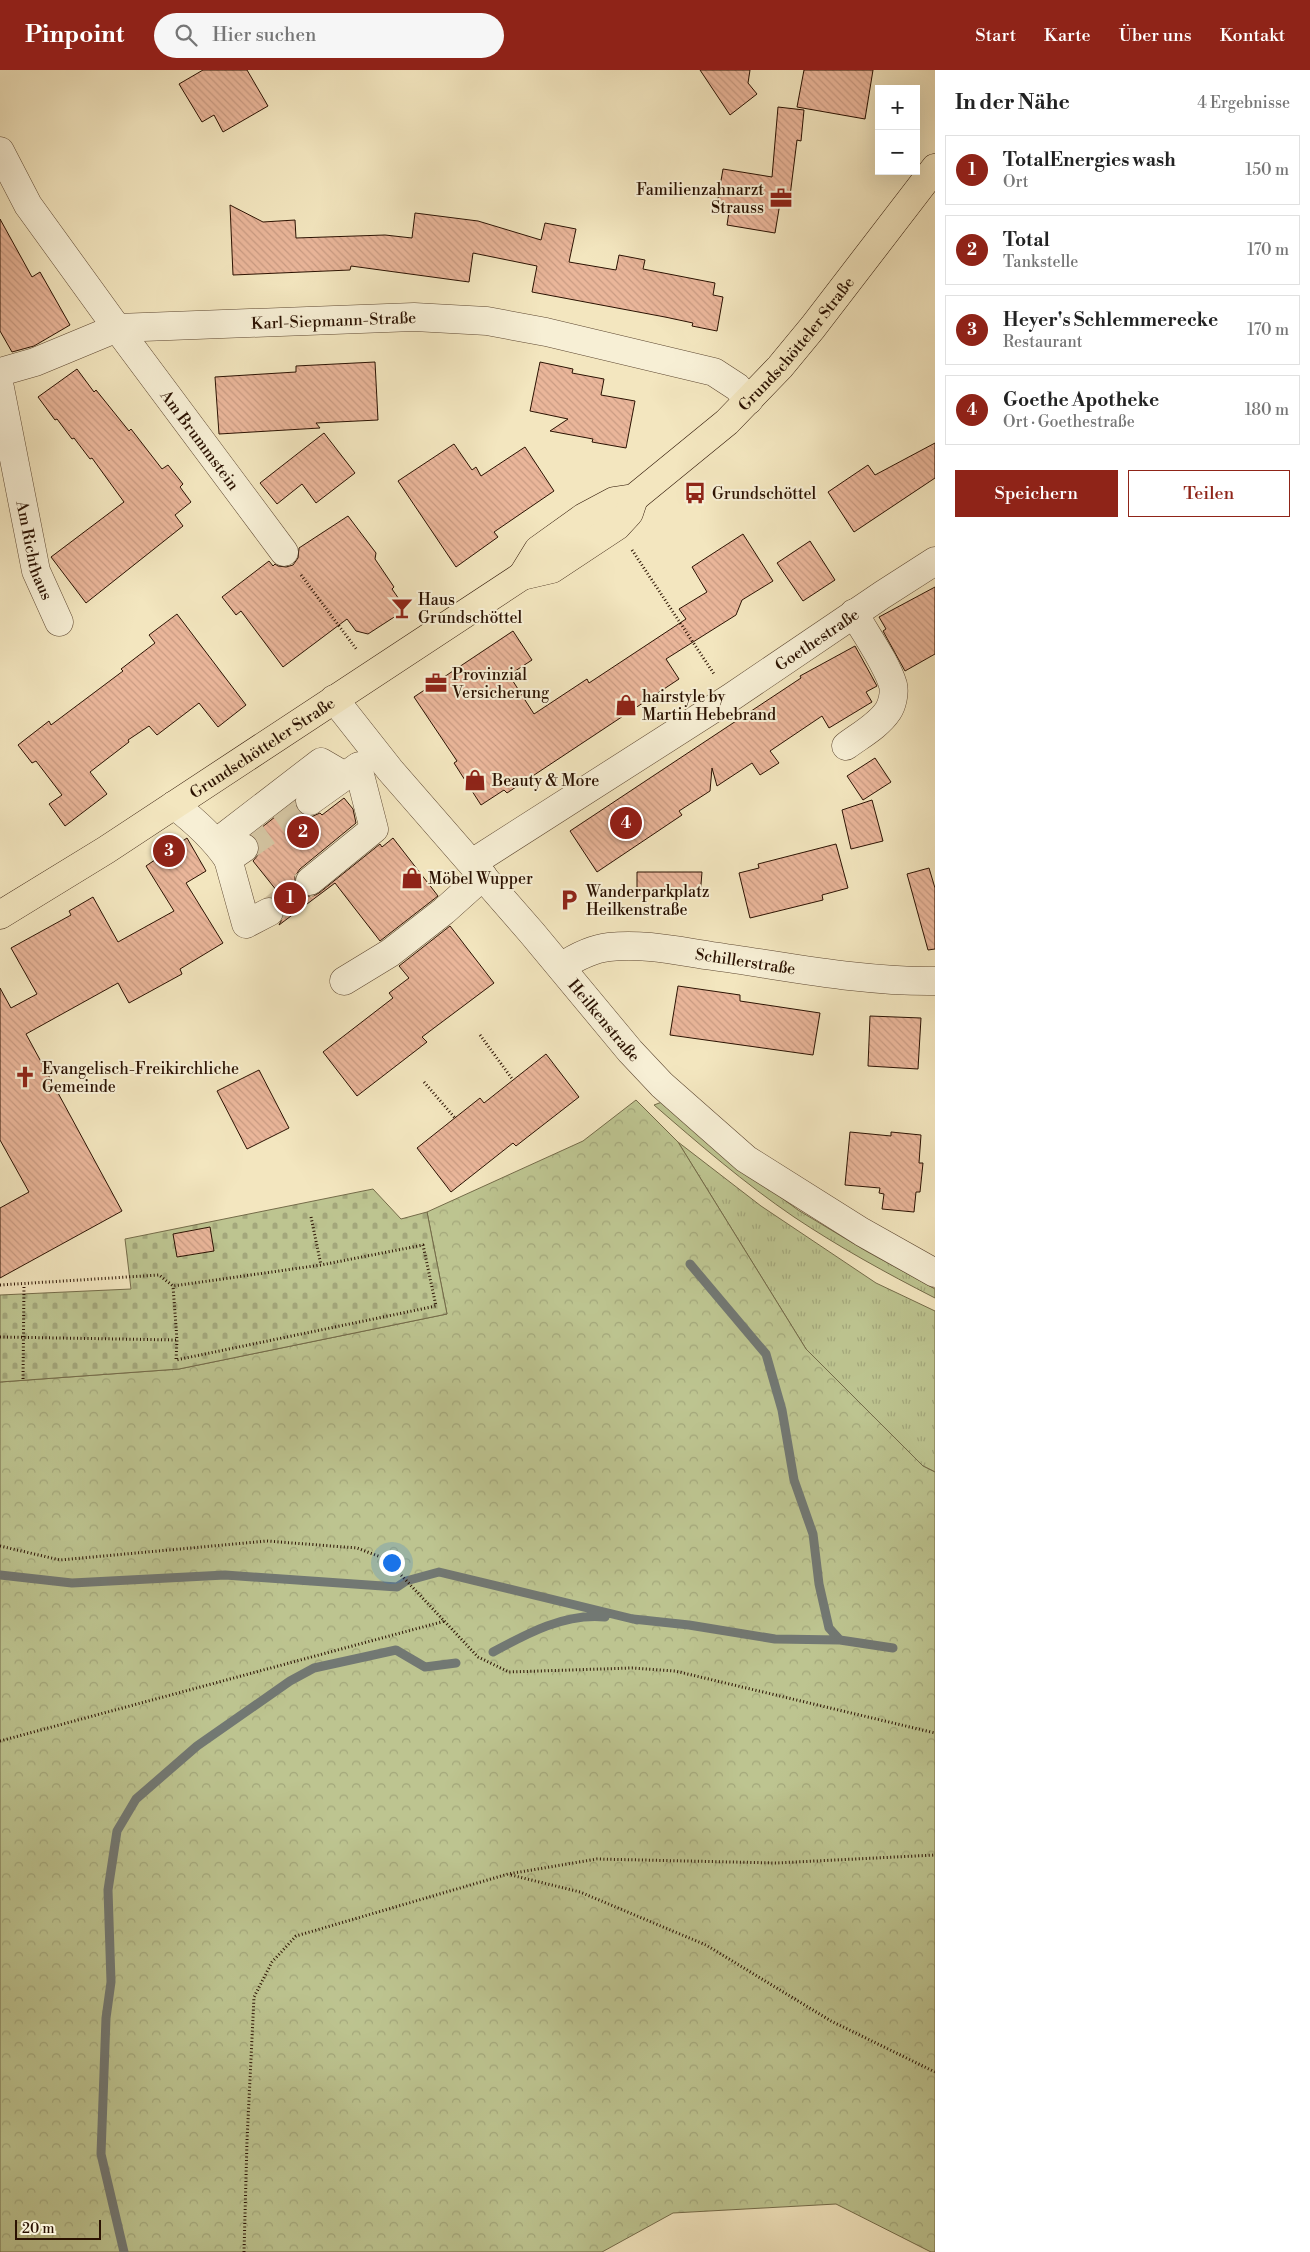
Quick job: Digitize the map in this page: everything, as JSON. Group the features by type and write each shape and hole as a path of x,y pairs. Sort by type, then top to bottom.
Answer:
{"main road":[{"name":"Grundschötteler Straße","path":"522,576 538,550 584,517 614,501 634,498 727,422 780,367 829,308 935,168"},
{"name":"Grundschötteler Straße","path":"0,915 174,805 522,576 552,569 617,526 629,513 634,498"}],"street":[{"path":"0,151 28,205 117,328 35,362 0,372"},
{"name":"Karl-Siepmann-Straße","path":"117,328 394,318 488,321 546,332 714,372 737,387 749,400"},
{"name":"Am Brummstein","path":"117,328 284,552"},
{"name":"Am Richthaus","path":"0,388 36,571 59,622"},
{"name":"Goethestraße","path":"344,981 390,953 444,912 478,869 854,613 935,561"},
{"path":"846,746 888,712 893,693 893,685 854,613"},
{"name":"Heilkenstraße","path":"334,699 360,766 478,869 604,1022 649,1072 746,1159 862,1232 935,1273"},
{"path":"229,850 321,762 360,766"},
{"path":"310,801 360,766"},
{"path":"310,882 374,829 360,766"},
{"path":"174,805 229,850 246,924 269,912"},
{"name":"Schillerstraße","path":"560,967 580,955 608,947 642,946 827,974 902,981 935,981"}],"path":[{"path":"617,526 730,698"},
{"path":"284,552 373,673"},
{"path":"480,1035 513,1080"},
{"path":"424,1082 455,1118"},
{"path":"311,1217 321,1265"},
{"path":"0,1285 24,1285 159,1275 173,1286 321,1265 423,1245 436,1306 176,1360 177,1340 173,1286"},
{"path":"22,1379 24,1285"},
{"path":"0,1337 177,1340"},
{"path":"0,1546 60,1560 267,1541 357,1548 386,1559 478,1657 509,1672 632,1668 675,1671 935,1733"},
{"path":"0,1741 445,1621"},
{"path":"244,2252 254,1997 272,1962 296,1936 508,1874 597,1859 776,1863 935,1855"},
{"path":"508,1874 580,1892 706,1945 831,2021 935,2072"}],"green space":[{"path":"636,1100 678,1142 806,1349 923,1466 935,1472 935,2252 931,2252 836,2204 673,2213 602,2252 0,2252 0,1382 179,1369 447,1314 427,1212 583,1141"},
{"path":"662,1102 740,1167 798,1210 866,1251 935,1289 935,1298 845,1249 775,1204 722,1163 654,1105"},
{"path":"678,1142 761,1206 876,1283 935,1311 935,1472 923,1466 806,1349"},
{"path":"373,1189 401,1219 427,1212 447,1314 179,1369 0,1382 0,1295 131,1289 125,1239"}],"building":[{"path":"203,70 247,70 268,106 223,132 214,115 202,122 179,84"},
{"path":"700,70 750,70 748,83 757,94 730,115"},
{"path":"804,70 873,70 865,119 797,107"},
{"path":"778,107 804,110 801,141 797,140 789,204 780,203 775,233 727,225 729,212 716,210 723,169 772,177"},
{"path":"230,205 263,222 295,220 296,238 385,235 412,238 415,213 478,221 541,240 545,223 576,229 569,262 616,270 619,255 645,260 643,269 715,283 713,295 723,297 717,331 692,326 693,323 665,317 532,292 537,266 473,253 469,282 351,266 350,270 233,275"},
{"path":"0,219 32,277 40,272 70,325 34,346 12,352 0,331"},
{"path":"375,362 378,420 316,423 320,428 219,434 215,377 296,372 296,366"},
{"path":"540,362 573,369 572,373 604,379 601,395 635,401 626,448 592,442 593,439 550,431 568,419 530,411"},
{"path":"77,369 94,392 96,390 129,431 131,429 162,469 168,465 183,484 180,487 191,502 175,515 183,526 86,603 51,557 124,502 92,458 90,459 74,438 72,439 57,419 55,420 38,397"},
{"path":"324,433 355,473 316,503 302,484 277,504 260,483"},
{"path":"935,443 935,478 854,532 828,492 868,465 875,475"},
{"path":"454,444 472,470 476,467 481,476 525,447 554,491 494,532 498,537 456,567 398,481"},
{"path":"348,516 376,553 375,559 394,587 392,589 401,602 402,612 368,634 356,631 347,619 283,667 241,611 236,615 222,597 269,561 273,566 275,564 286,567 293,565 298,558 299,548"},
{"path":"743,534 773,581 742,600 736,615 666,659 679,679 507,793 504,790 481,805 454,763 457,761 414,697 513,631 532,660 509,675 534,714 587,679 589,683 686,619 679,609 707,592 692,567"},
{"path":"810,541 835,580 803,601 777,563"},
{"path":"935,587 935,654 905,671 883,631 886,629 879,617"},
{"path":"177,614 246,705 218,727 199,703 157,735 149,726 128,740 129,742 90,772 107,794 65,826 49,804 62,795 36,761 32,763 18,745 49,721 51,725 123,671 121,669 155,643 149,635"},
{"path":"855,646 877,686 866,692 872,702 829,728 822,716 770,751 779,763 760,775 752,763 717,786 712,768 710,791 679,811 682,815 597,872 570,831 801,678 800,676"},
{"path":"875,758 891,782 863,800 847,776"},
{"path":"344,798 353,809 356,823 300,869 295,876 295,884 298,891 305,896 313,896 380,844 382,847 393,838 438,896 380,941 335,883 279,925 285,913 283,905 277,899 269,896 277,891 253,861 258,855 260,847 252,835 294,802 303,815 311,817 320,813 322,815"},
{"path":"872,800 883,841 851,849 842,810"},
{"path":"187,838 206,871 186,883 223,943 180,969 182,974 129,1003 118,983 26,1034 122,1211 0,1278 0,1208 29,1192 0,1140 0,988 11,1008 37,994 11,948 71,915 69,911 93,897 118,942 174,911 146,866"},
{"path":"836,844 848,888 822,895 823,900 750,918 739,873 759,868 758,864"},
{"path":"929,868 935,888 935,949 928,950 907,874"},
{"path":"637,872 702,872 700,897 637,897"},
{"path":"450,926 494,983 422,1037 427,1042 357,1096 323,1052 393,998 389,993 409,978 399,966"},
{"path":"678,986 740,995 740,1001 820,1013 813,1055 670,1035"},
{"path":"870,1016 921,1018 918,1069 868,1066"},
{"path":"546,1054 579,1097 516,1146 513,1143 451,1192 417,1148 480,1098 484,1103"},
{"path":"259,1070 289,1128 247,1149 217,1091"},
{"path":"850,1132 891,1136 891,1132 921,1135 919,1163 923,1163 920,1192 916,1192 914,1212 882,1209 884,1194 879,1193 880,1188 845,1185"},
{"path":"210,1227 214,1251 177,1257 173,1234"}],"waterway":[{"path":"690,1264 766,1354 782,1410 794,1480 813,1534 819,1584 829,1628 840,1640"},
{"path":"0,1575 72,1583 225,1575 397,1587 406,1581 439,1572 637,1620"},
{"path":"493,1652 533,1632 561,1621 576,1618 605,1617"},
{"path":"633,1619 689,1625 775,1639 840,1640 893,1648"},
{"path":"124,2252 101,2154 106,2018 111,1982 108,1890 117,1831 136,1799 197,1746 290,1681 314,1668 396,1650 425,1667 456,1663"}],"tunnel":[{"path":"244,848 310,801"},
{"path":"269,912 310,881"}],"place":[{"name":"Familienzahnarzt Strauss","path":"781,198"},
{"name":"Grundschöttel","path":"695,493"},
{"name":"Haus Grundschöttel","path":"402,608"},
{"name":"Provinzial Versicherung","path":"436,683"},
{"name":"hairstyle by Martin Hebebrand","path":"626,705"},
{"name":"Beauty & More","path":"475,780"},
{"name":"Goethe Apotheke","path":"626,823"},
{"name":"Total","path":"303,832"},
{"name":"Heyer's Schlemmerecke","path":"169,851"},
{"name":"Möbel Wupper","path":"412,878"},
{"name":"TotalEnergies wash","path":"290,898"},
{"name":"Wanderparkplatz Heilkenstraße","path":"569,900"},
{"name":"Evangelisch-Freikirchliche Gemeinde","path":"25,1077"}]}
